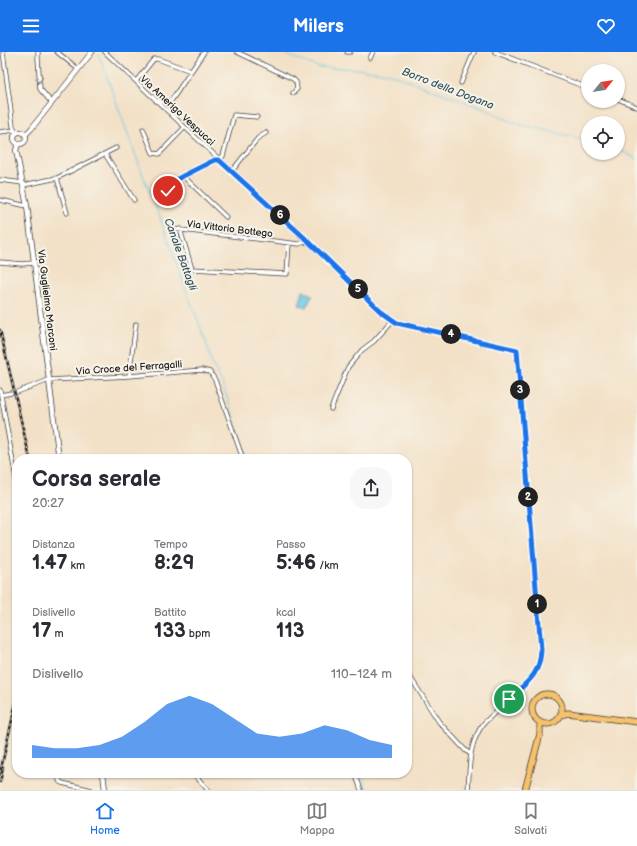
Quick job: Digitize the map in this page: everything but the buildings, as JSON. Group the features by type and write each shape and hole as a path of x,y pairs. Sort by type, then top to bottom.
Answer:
{"main road":[{"path":"542,694 552,695 560,702 560,715 554,722 543,723 533,715 532,710 534,700 542,694"},
{"path":"561,707 568,713"},
{"path":"560,715 568,713 637,722"},
{"path":"525,790 543,723"}],"street":[{"path":"3,52 15,132 14,139 18,144 24,143 26,140 25,135 92,52"},
{"path":"38,52 40,89 53,102"},
{"path":"57,52 78,69"},
{"name":"Via Amerigo Vespucci","path":"105,52 219,160 308,241 380,311 397,323 517,350 541,650 540,661 534,675 484,723 477,732 471,754"},
{"path":"156,101 171,101 204,52"},
{"path":"237,52 293,79 298,86 293,93"},
{"path":"370,58 373,52"},
{"path":"461,83 474,52"},
{"path":"496,52 581,85"},
{"path":"136,81 154,60 158,59 191,71"},
{"path":"625,102 637,107"},
{"path":"168,191 169,184 215,160 219,160 223,156 234,115 257,117"},
{"path":"143,129 153,153 159,154 185,127"},
{"path":"0,132 21,132 25,135"},
{"path":"232,171 258,138 266,133"},
{"name":"Via Guglielmo Marconi","path":"18,144 16,150 24,184 58,454"},
{"path":"0,180 24,184 57,178 116,148"},
{"path":"105,154 134,200"},
{"path":"183,176 226,217"},
{"path":"57,178 67,213"},
{"path":"0,200 27,206"},
{"name":"Via Vittorio Bottego","path":"173,229 299,244 308,241"},
{"path":"180,229 192,269 287,274 289,243"},
{"path":"0,262 22,264 33,263"},
{"path":"331,409 348,367 362,350 374,341 393,320"},
{"path":"129,376 136,324"},
{"name":"Via Croce del Ferragalli","path":"17,392 49,380 129,376 202,370 210,372 215,380 242,454"},
{"path":"0,390 12,456"},
{"path":"1,396 11,393"},
{"path":"412,680 439,722 466,751 471,754 468,790"},
{"path":"59,778 59,780 62,783 92,790"},
{"path":"104,778 105,790"},
{"path":"197,778 208,790"},
{"path":"357,778 361,790"}],"water":[{"path":"303,291 312,295 306,307 299,305"}],"waterway":[{"name":"Borro della Dogana","path":"279,52 318,67 359,69 388,73 490,111 510,121 581,138"},
{"name":"Canale Battagli","path":"99,55 205,339 212,363 222,383 246,454"},
{"name":"Borro della Dogana","path":"625,153 637,159"},
{"name":"Canale Battagli","path":"363,778 367,790"}],"railway":[{"path":"0,330 29,454"},
{"path":"0,773 12,720"},
{"path":"0,782 3,768"}],"route":[{"path":"168,191 169,184 215,160 219,160 308,241 380,311 397,323 461,336 517,350 541,650 540,661 534,675 509,699"}]}
